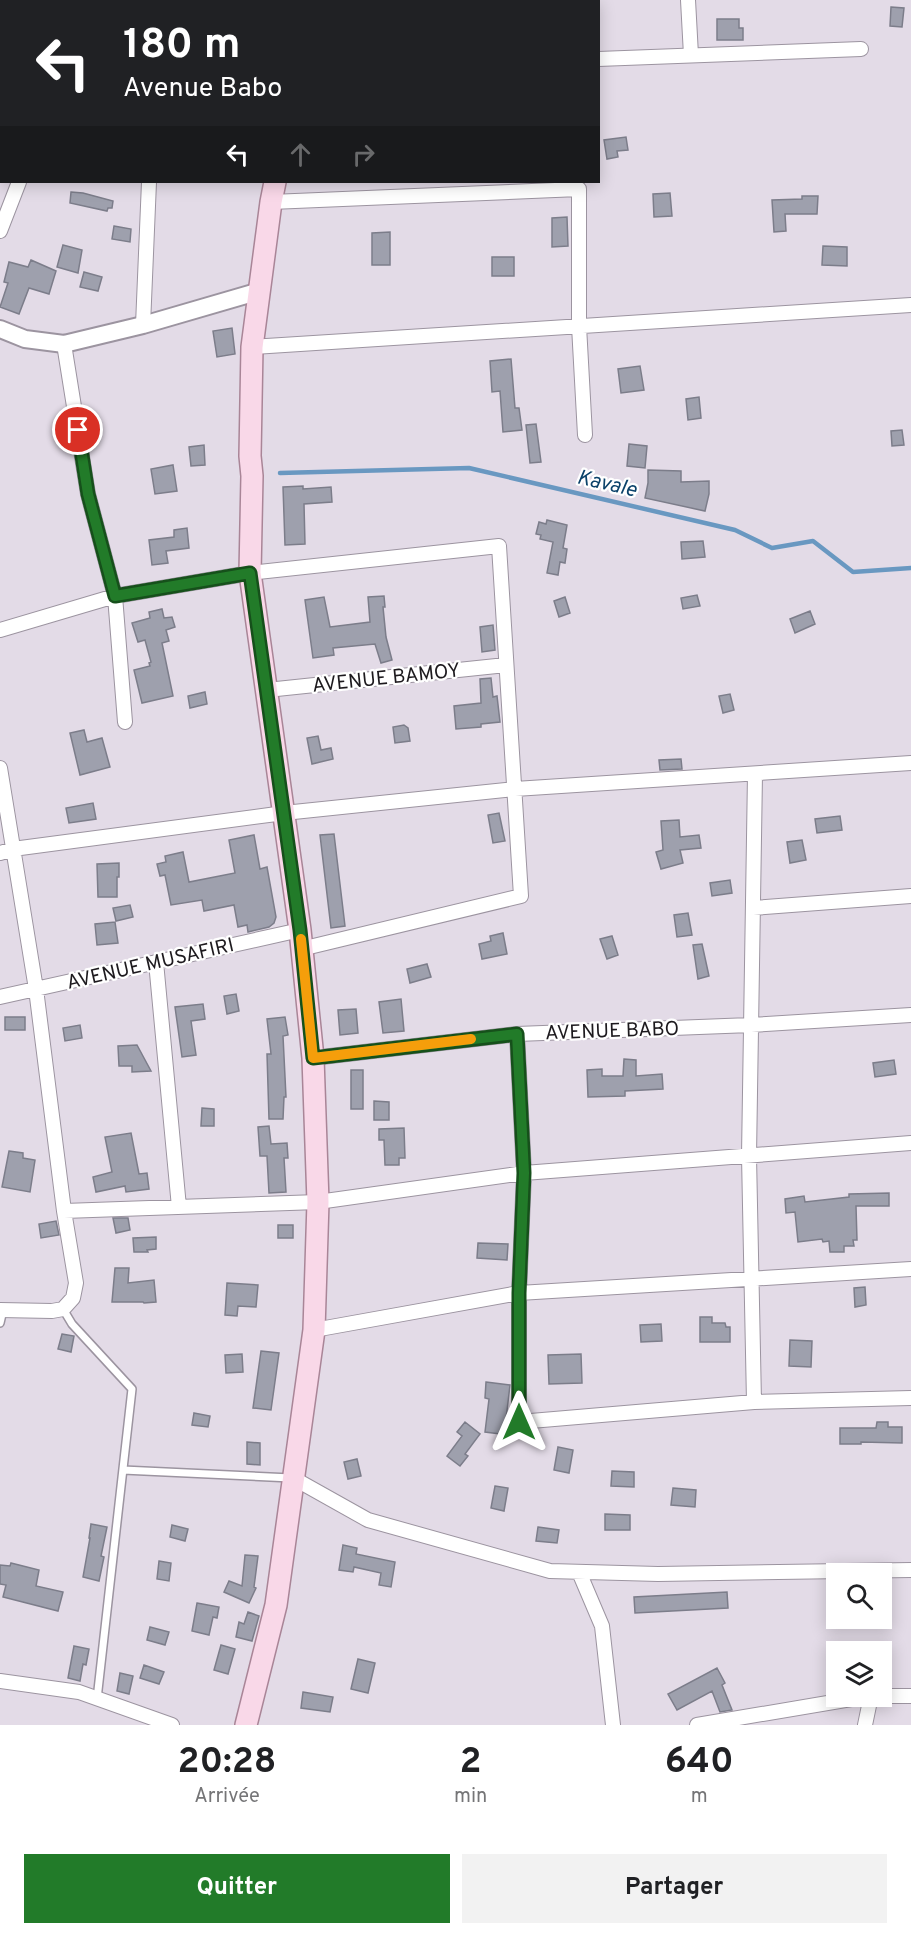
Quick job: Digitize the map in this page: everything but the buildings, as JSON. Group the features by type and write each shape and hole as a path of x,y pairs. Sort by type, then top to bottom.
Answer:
{"main road":[{"path":"246,1725 276,1605 314,1330 318,1202 313,1058 301,939 250,573 252,347 273,192"}],"street":[{"path":"688,0 691,55"},
{"path":"600,59 861,49"},
{"path":"0,231 19,183"},
{"path":"143,325 149,183"},
{"path":"273,192 579,189 579,326 585,435"},
{"path":"0,329 26,339 64,344 143,325 260,291"},
{"path":"252,347 911,305"},
{"path":"64,344 88,494 115,596 125,722"},
{"path":"0,630 115,596 250,573 499,546 515,789"},
{"name":"AVENUE BAMOY","path":"267,690 506,665"},
{"path":"7,851 284,813 515,789 911,764"},
{"path":"0,768 7,851 36,989 64,1211 76,1283 73,1298 63,1308 1,1315"},
{"path":"754,1402 749,1156 755,774"},
{"name":"AVENUE MUSAFIRI","path":"0,997 156,962 301,939 521,896 515,789"},
{"path":"753,908 911,896"},
{"path":"156,962 179,1207"},
{"name":"AVENUE BABO","path":"313,1058 517,1034 751,1025 911,1015"},
{"path":"517,1034 524,1173 519,1293 519,1422 754,1402 911,1398"},
{"path":"64,1211 318,1202 524,1173 911,1143"},
{"path":"314,1330 519,1293 911,1269"},
{"path":"293,1478 368,1520 550,1570 658,1574 911,1570"},
{"path":"579,1572 602,1626 613,1725"},
{"path":"0,1681 79,1692 172,1725"},
{"path":"892,1696 911,1696"},
{"path":"697,1725 826,1703"},
{"path":"865,1725 868,1707"}],"lane":[{"path":"63,1308 72,1324 132,1389 98,1699"},
{"path":"123,1470 293,1478"}],"waterway":[{"name":"Kavale","path":"280,473 469,468 735,530 772,548 813,541 853,572 911,568"}],"slow traffic":[{"path":"301,939 313,1058 471,1039"}],"route":[{"path":"78,430 88,494 115,596 250,573 300,930 313,1058 517,1034 524,1173 519,1293 519,1422"}]}
